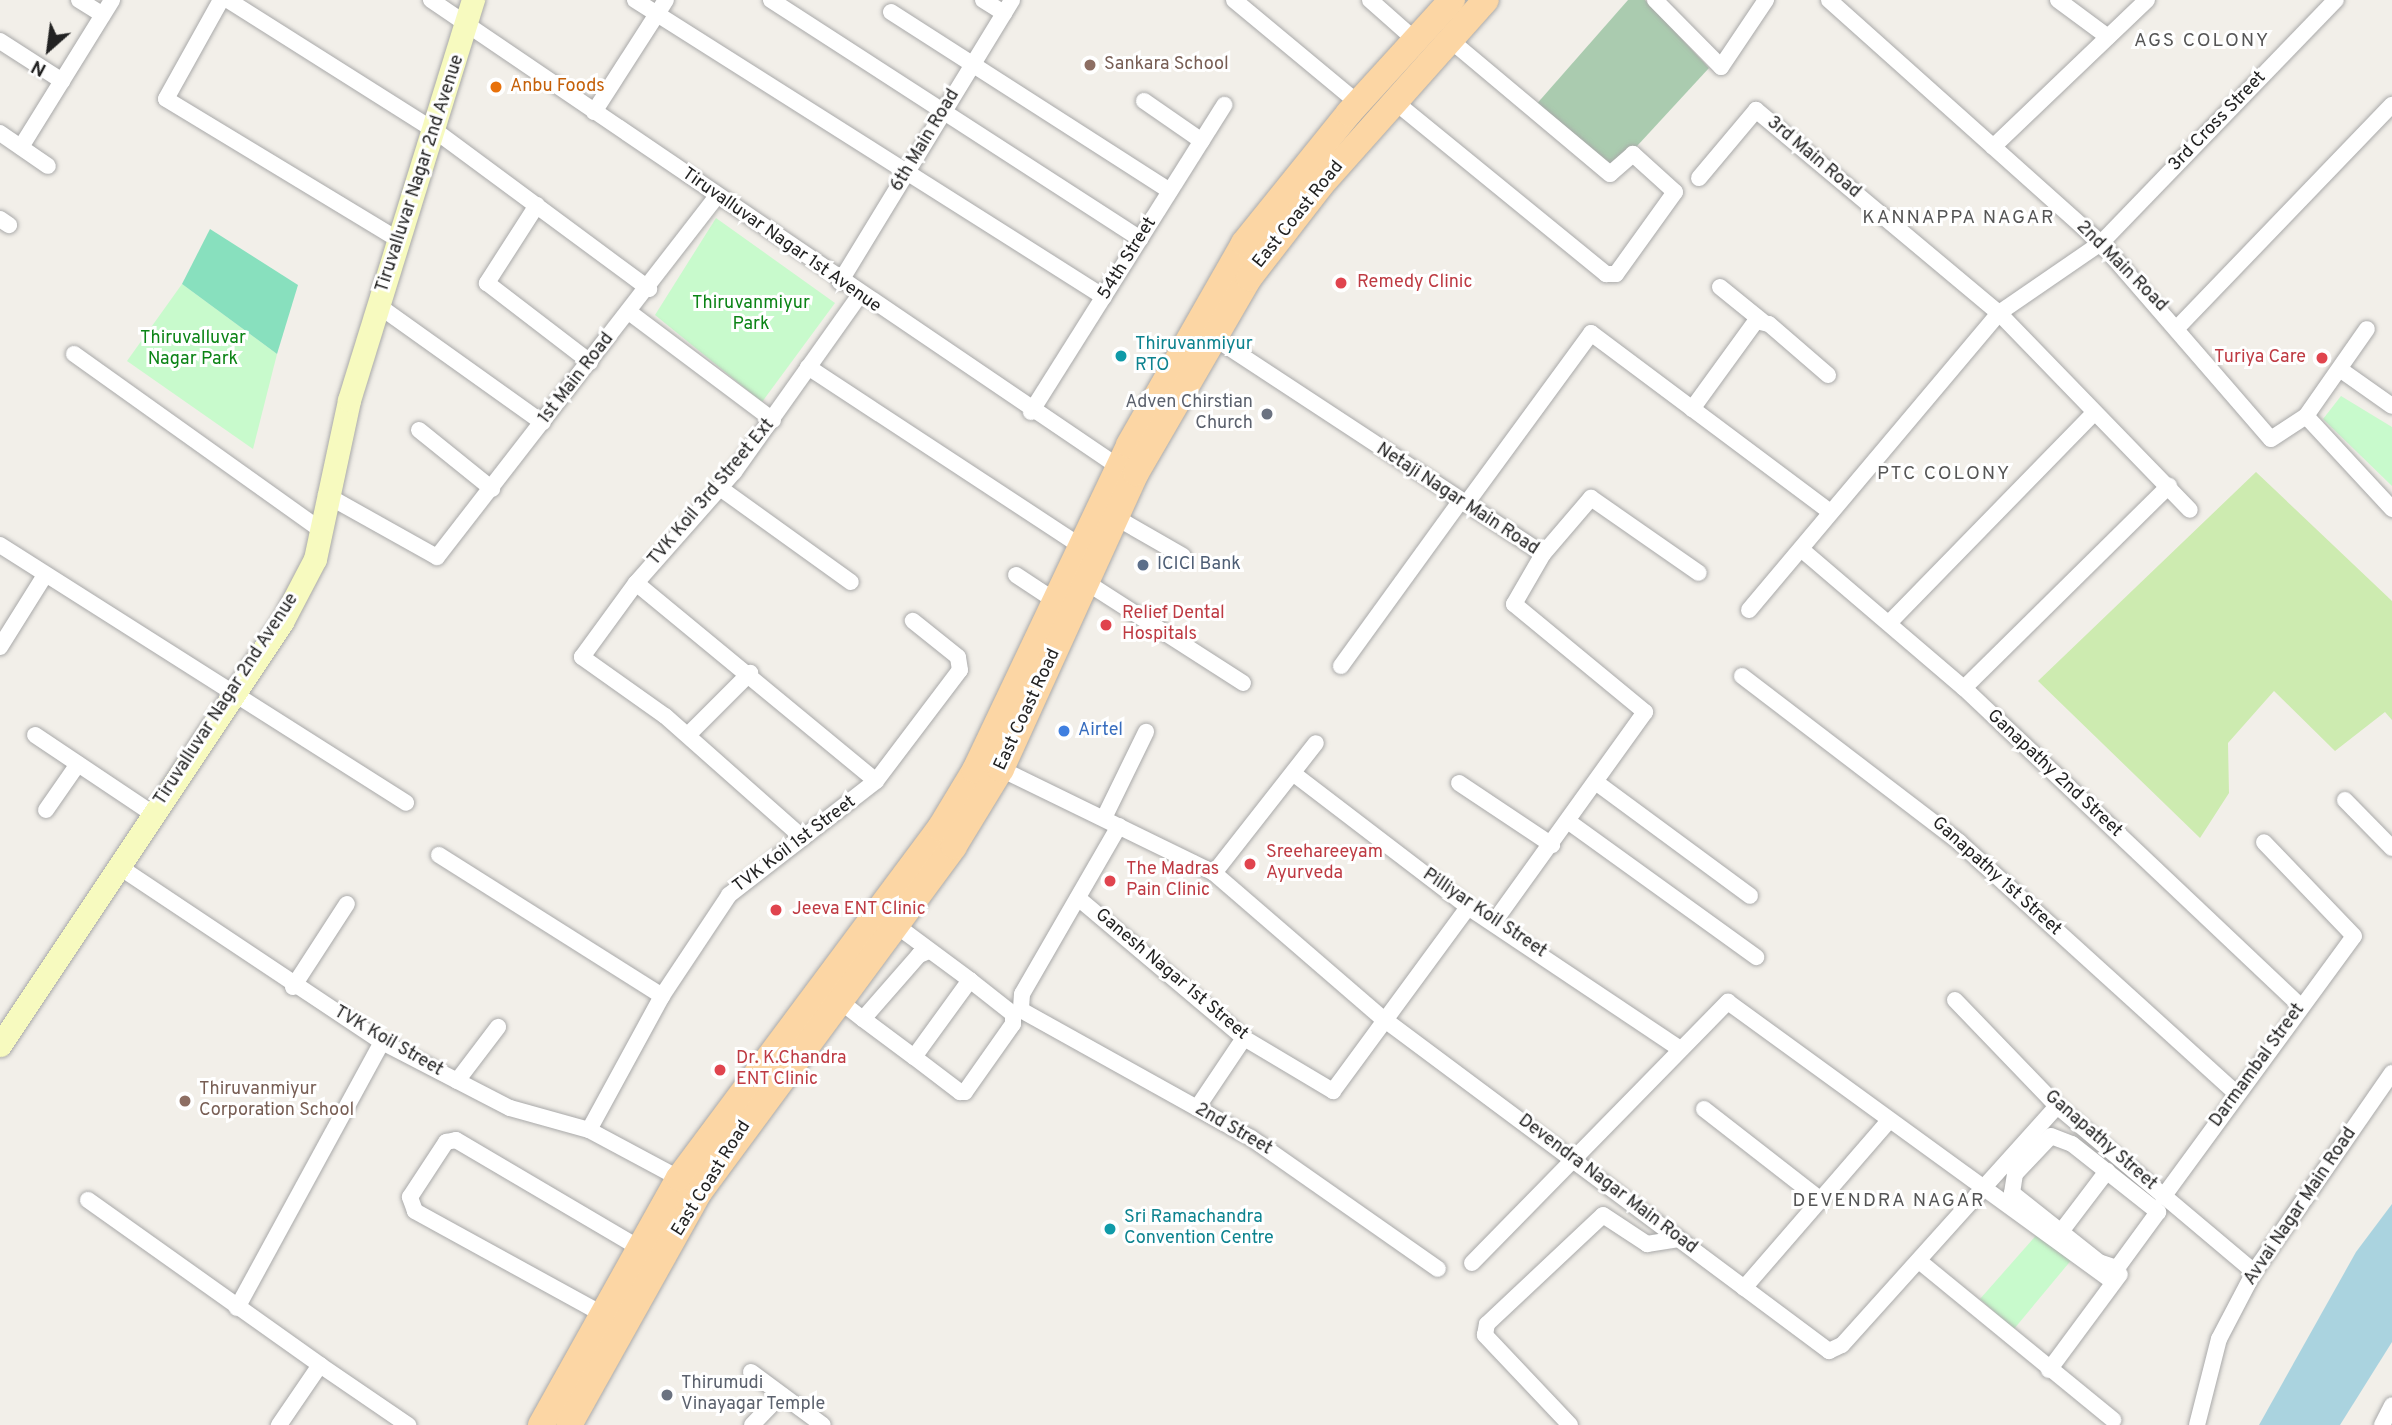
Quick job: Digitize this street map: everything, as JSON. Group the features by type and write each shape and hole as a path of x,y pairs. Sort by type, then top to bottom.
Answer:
{"main road":[{"name":"East Coast Road","path":"569,1425 689,1184 954,846 1001,769 1117,518 1126,470 1191,327 1244,243 1358,103 1452,0"},
{"name":"East Coast Road","path":"541,1425 641,1249 940,828 999,726 1082,547 1126,470 1265,254 1394,101 1486,0"}],"street":[{"path":"79,0 103,15"},
{"path":"21,147 112,0"},
{"path":"221,0 165,96 402,242"},
{"path":"228,0 437,132 649,289"},
{"name":"Tiruvalluvar Nagar 1st Avenue","path":"430,0 859,296 1031,412 1126,470"},
{"name":"Tiruvalluvar Nagar 2nd Avenue","path":"3,1034 282,622 322,531 326,495 379,306 437,132 473,0"},
{"path":"635,0 662,7 907,172 1104,297"},
{"path":"771,0 1140,239"},
{"path":"982,0 1008,7"},
{"path":"1234,0 1358,103"},
{"path":"1370,0 1415,40"},
{"path":"1660,4 1721,67 1766,0"},
{"name":"2nd Main Road","path":"1829,0 2101,243 2179,326 2271,439 2306,416"},
{"path":"2058,0 2108,37"},
{"path":"1993,147 2147,0"},
{"name":"3rd Cross Street","path":"1749,610 1999,313 2101,243 2336,0"},
{"path":"594,112 662,7"},
{"name":"6th Main Road","path":"840,282 1008,7"},
{"path":"891,12 1170,191"},
{"path":"1394,101 1606,274 1616,274 1675,192 1633,154 1610,174 1449,39"},
{"path":"0,41 62,81"},
{"path":"1144,101 1202,141"},
{"name":"54th Street","path":"1031,412 1224,105"},
{"path":"2179,326 2392,105"},
{"name":"3rd Main Road","path":"1699,178 1756,110 1999,313 2190,510"},
{"path":"0,133 48,166"},
{"name":"1st Main Road","path":"326,495 435,558 492,489 628,312 649,289 716,197"},
{"path":"537,205 487,283 590,362"},
{"path":"1720,287 1828,375"},
{"name":"TVK Koil 3rd Street Ext","path":"688,735 583,652 636,583 720,488 773,420 859,296"},
{"path":"379,306 543,423"},
{"path":"628,312 773,420"},
{"path":"1692,409 1762,321"},
{"path":"2367,329 2342,370 2306,416 2392,508"},
{"path":"1341,666 1591,333 1830,512"},
{"name":"Netaji Nagar Main Road","path":"1213,337 1543,554 1514,604 1645,712 1569,822 1495,921"},
{"path":"74,354 322,531"},
{"path":"808,368 1082,547"},
{"path":"2342,370 2392,406"},
{"path":"1890,622 2094,413"},
{"path":"419,430 492,489"},
{"path":"1964,688 2169,486"},
{"path":"720,488 851,582"},
{"path":"1543,554 1591,498 1699,573"},
{"path":"1117,518 1183,556"},
{"path":"0,545 406,803"},
{"name":"Ganapathy 2nd Street","path":"1801,548 1964,688 2301,1007"},
{"path":"0,647 46,575"},
{"path":"1016,576 1057,602"},
{"path":"636,583 750,673 876,781"},
{"path":"1089,583 1243,683"},
{"name":"TVK Koil 1st Street","path":"589,1130 662,996 729,895 876,781 962,666 913,621"},
{"path":"750,673 688,735 803,838"},
{"name":"Ganapathy 1st Street","path":"1742,676 1949,834 2237,1094"},
{"path":"1104,818 1146,732"},
{"path":"35,735 153,814"},
{"path":"1214,873 1316,743"},
{"path":"46,810 78,764"},
{"name":"Devendra Nagar Main Road","path":"1001,769 1214,873 1381,1017 1744,1288 1833,1351 1919,1261"},
{"name":"Pilliyar Koil Street","path":"1294,774 1468,907 1495,921 1679,1048"},
{"path":"1600,778 1751,890"},
{"path":"1460,783 1552,845"},
{"path":"2345,800 2392,848"},
{"path":"1569,822 1756,957"},
{"path":"1078,898 1119,827"},
{"name":"Darmambal Street","path":"2163,1197 2354,936 2264,842"},
{"path":"439,855 662,996"},
{"name":"TVK Koil Street","path":"118,866 293,987 382,1042 457,1082 547,1122 589,1130 689,1184"},
{"name":"2nd Street","path":"1078,898 1019,1005 1290,1164 1438,1269"},
{"name":"Ganesh Nagar 1st Street","path":"1078,898 1244,1038 1336,1090 1381,1017"},
{"path":"293,987 347,904"},
{"path":"1381,1017 1468,907"},
{"path":"836,998 960,1092 968,1090 1013,1024 1013,1014 893,923"},
{"path":"863,1019 919,955 929,951"},
{"path":"914,1057 970,980"},
{"name":"Ganapathy Street","path":"1955,1000 2057,1106 2255,1272"},
{"path":"1472,1263 1679,1048 1731,1002 1888,1122 2113,1283"},
{"path":"457,1082 498,1027"},
{"path":"1197,1108 1244,1038"},
{"path":"237,1308 382,1042"},
{"name":"Avvai Nagar Main Road","path":"2197,1425 2219,1339 2255,1272 2392,1073"},
{"path":"2057,1106 2044,1131 2008,1170 1980,1188 1919,1261 2113,1420"},
{"path":"1704,1109 1821,1200"},
{"path":"1744,1288 1888,1122"},
{"path":"2008,1170 2012,1194 2111,1270 2153,1224 2158,1212 2073,1144 2044,1131"},
{"path":"604,1315 415,1211 410,1197 450,1139 641,1249"},
{"path":"2060,1233 2106,1171"},
{"path":"88,1200 237,1308 408,1425"},
{"path":"2049,1370 2113,1283 2176,1208"},
{"path":"1570,1425 1485,1335 1487,1324 1604,1215 1647,1244 1679,1239"},
{"path":"280,1425 320,1364"},
{"path":"751,1372 822,1425"},
{"path":"752,1425 781,1395"},
{"path":"2382,1425 2392,1405"}],"green space":[{"path":"1628,0 1645,0 1709,68 1614,171 1534,107"},
{"name":"Thiruvanmiyur Park","path":"716,218 835,303 762,402 655,315"},
{"path":"210,229 298,285 277,354 182,284"},
{"name":"Thiruvalluvar Nagar Park","path":"182,284 277,354 253,449 127,361"},
{"path":"2341,396 2392,427 2392,486 2323,419"},
{"path":"2256,472 2392,601 2392,720 2385,712 2335,751 2274,691 2228,743 2229,793 2200,838 2038,681"},
{"path":"2040,1231 2073,1258 2014,1329 1980,1299"}],"water":[{"path":"2392,1204 2392,1342 2340,1425 2259,1425 2356,1252"}],"place":[{"name":"Sankara School","path":"1090,65"},
{"name":"Anbu Foods","path":"496,87"},
{"name":"Remedy Clinic","path":"1341,283"},
{"name":"Thiruvanmiyur RTO","path":"1121,356"},
{"name":"Turiya Care","path":"2322,358"},
{"name":"Adven Chirstian Church","path":"1267,414"},
{"name":"ICICI Bank","path":"1143,565"},
{"name":"Relief Dental Hospitals","path":"1106,625"},
{"name":"Airtel","path":"1064,731"},
{"name":"Sreehareeyam Ayurveda","path":"1250,864"},
{"name":"The Madras Pain Clinic","path":"1110,881"},
{"name":"Jeeva ENT Clinic","path":"776,910"},
{"name":"Dr. K.Chandra ENT Clinic","path":"720,1070"},
{"name":"Thiruvanmiyur Corporation School","path":"185,1101"},
{"name":"Sri Ramachandra Convention Centre","path":"1110,1229"},
{"name":"Thirumudi Vinayagar Temple","path":"667,1395"}],"district":[{"name":"AGS COLONY","path":"2202,42"},
{"name":"KANNAPPA NAGAR","path":"1959,219"},
{"name":"PTC COLONY","path":"1944,475"},
{"name":"DEVENDRA NAGAR","path":"1889,1202"}]}
